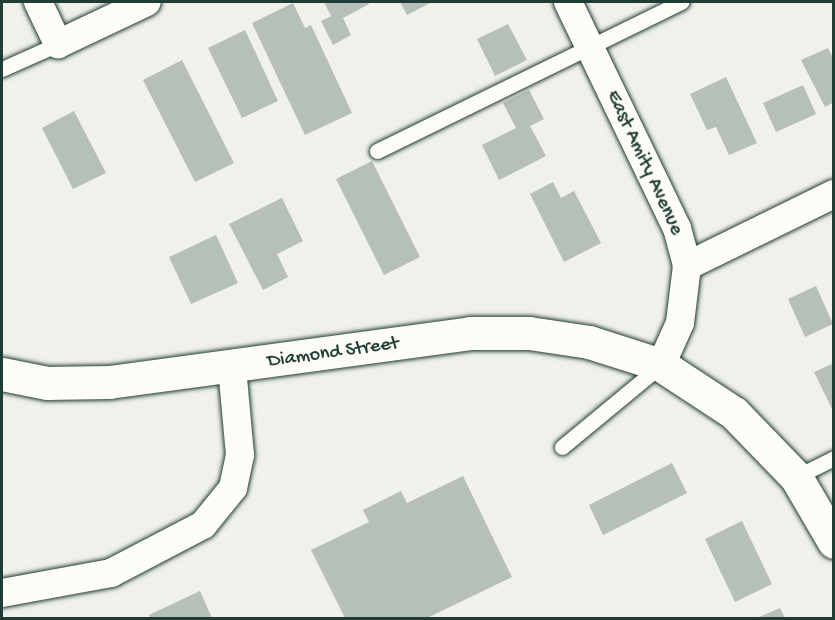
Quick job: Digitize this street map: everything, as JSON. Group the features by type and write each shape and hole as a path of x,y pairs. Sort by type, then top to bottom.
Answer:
{"main road":[{"name":"Diamond Street","path":"2,374 47,383 109,382 470,333 530,333 590,342 661,365"},
{"path":"661,365 734,413 796,477 834,542"}],"street":[{"path":"38,2 58,44 147,2"},
{"name":"East Amity Avenue","path":"568,2 677,228 687,266 681,323 661,365"},
{"path":"687,266 834,194"},
{"path":"2,593 111,573 203,525 233,488 240,454 232,367"}],"lane":[{"path":"377,151 681,2"},
{"path":"2,69 58,44"},
{"path":"562,447 661,365"},
{"path":"796,477 834,458"}],"building":[{"path":"324,2 368,2 369,4 343,18 351,35 333,45 321,21 331,16"},
{"path":"400,2 432,2 407,15"},
{"path":"293,3 305,28 311,25 352,113 305,135 252,23"},
{"path":"508,24 527,60 495,76 477,39"},
{"path":"245,30 278,101 242,118 208,48"},
{"path":"828,48 834,60 834,102 825,107 801,60"},
{"path":"182,60 234,163 195,182 143,80"},
{"path":"726,77 757,143 729,155 716,127 707,130 690,94"},
{"path":"803,85 816,114 776,132 763,103"},
{"path":"529,90 544,119 530,126 546,156 499,180 482,145 516,128 503,103"},
{"path":"74,111 106,173 73,189 42,128"},
{"path":"372,161 420,257 384,275 336,179"},
{"path":"553,182 561,198 574,191 601,243 564,262 530,194"},
{"path":"282,198 303,241 277,254 288,277 263,290 229,224"},
{"path":"216,235 238,283 191,304 169,257"},
{"path":"816,286 833,324 805,337 788,299"},
{"path":"834,363 834,413 814,372"},
{"path":"672,463 687,493 603,535 589,505"},
{"path":"463,476 512,577 427,618 345,618 311,550 369,522 363,510 401,491 407,503"},
{"path":"742,521 772,584 735,602 705,539"},
{"path":"200,591 212,618 150,618 149,615"},
{"path":"780,608 785,618 757,618"}]}
